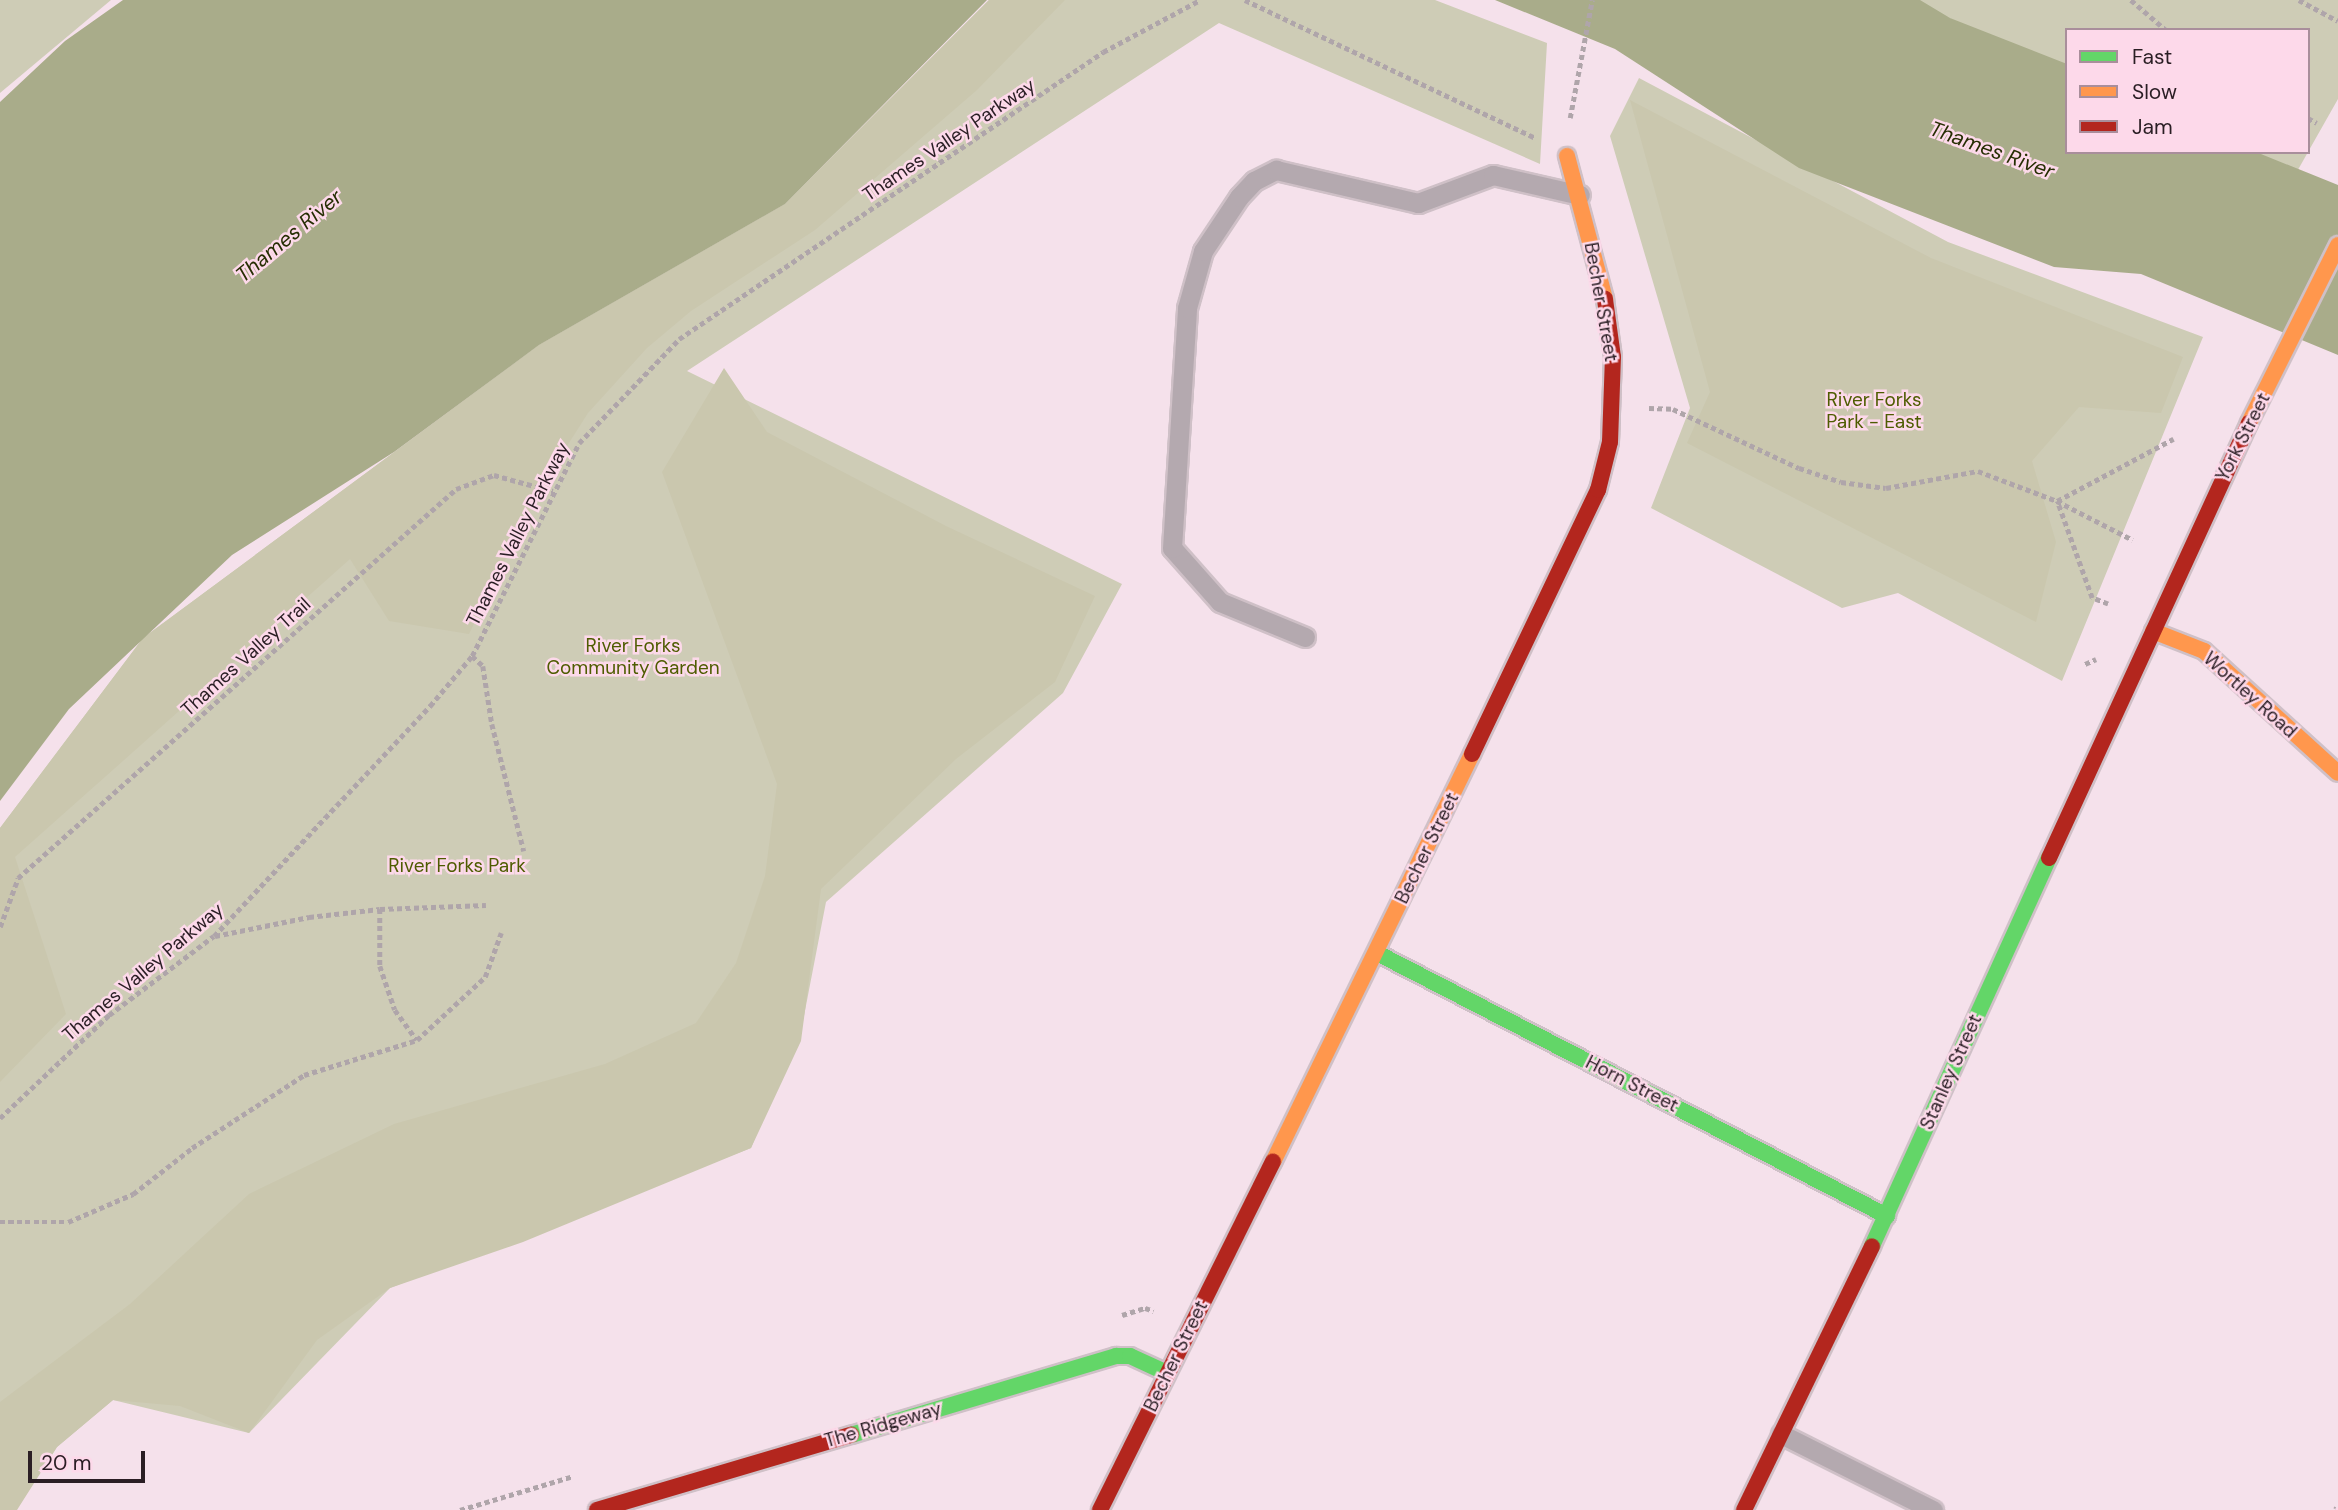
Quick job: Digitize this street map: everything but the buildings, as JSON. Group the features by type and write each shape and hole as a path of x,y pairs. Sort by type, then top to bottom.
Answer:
{"street":[{"name":"Becher Street","path":"1100,1510 1377,953 1586,519 1606,464 1613,407 1613,357 1604,296 1581,195 1567,156"},
{"name":"York Street","path":"2153,631 2338,246"},
{"name":"Wortley Road","path":"2153,631 2204,651 2338,773"},
{"name":"Stanley Street","path":"1744,1510 1887,1216 2051,846 2153,631"},
{"name":"Horn Street","path":"1377,953 1887,1216"},
{"name":"The Ridgeway","path":"597,1510 1116,1356 1130,1356 1167,1373"}],"lane":[{"path":"1305,637 1220,602 1172,548 1187,309 1203,251 1239,197 1254,181 1276,170 1418,203 1493,175 1581,195"},
{"path":"1781,1434 1933,1510"}],"path":[{"name":"Thames Valley Parkway","path":"0,1118 109,1015 214,936 350,794 472,656 579,443 603,414 679,339 1103,52 1200,0"},
{"path":"1245,0 1544,142"},
{"path":"1568,129 1592,0"},
{"path":"2131,0 2164,28"},
{"path":"2300,0 2338,21"},
{"path":"2310,119 2317,123"},
{"path":"1613,407 1673,409 1799,468 1841,482 1886,488 1979,471 2056,501 2133,540"},
{"path":"2056,501 2173,439"},
{"name":"Thames Valley Trail","path":"0,927 18,878 456,489 494,475 553,491"},
{"path":"2056,501 2092,598 2108,604"},
{"path":"472,656 483,666 492,724 524,851"},
{"path":"214,936 309,917 380,909 486,905"},
{"path":"380,909 380,966 396,1010 417,1040"},
{"path":"0,1222 68,1222 133,1194 192,1149 304,1075 417,1040 485,977 501,933"},
{"path":"1118,1316 1145,1308 1157,1311 1163,1299"},
{"path":"460,1510 583,1474"}],"green space":[{"path":"0,0 111,0 0,93"},
{"name":"River Forks Park","path":"989,0 1435,0 1547,43 1540,164 1219,23 687,371 1122,584 1063,693 826,902 803,1021 751,1148 390,1288 249,1433 113,1400 57,1447 16,1510 0,1510 0,828 143,638 539,345 785,204"},
{"path":"989,0 1065,0 977,90 815,230 691,311 647,348 588,413 541,487 469,634 389,621 350,559 15,857 66,1014 0,1082 0,828 143,638 539,345 785,204"},
{"path":"1912,0 2338,0 2338,99 2310,148 2310,28 2065,28 2065,74"},
{"name":"River Forks Park - East","path":"1639,78 1948,242 2203,337 2062,681 1898,593 1842,608 1651,508 1690,408 1610,136"},
{"name":"River Forks Park - East","path":"1630,100 1931,258 2183,357 2161,413 2079,407 2032,461 2056,542 2036,622 1687,443 1710,392"},
{"path":"2229,154 2307,154 2290,184"},
{"path":"724,368 767,432 946,526 1095,596 1055,682 956,759 821,889 801,1041 751,1148 523,1242 390,1288 317,1340 249,1433 180,1406 113,1400 57,1447 17,1510 0,1510 0,1402 130,1304 249,1194 394,1124 605,1064 696,1023 736,963 765,876 777,784 662,472"}],"water":[{"name":"Thames River","path":"123,0 987,0 785,204 539,345 394,452 232,555 69,709 0,801 0,102 65,41"},
{"name":"Thames River","path":"1495,0 1920,0 1950,18 2065,63 2065,154 2261,154 2338,185 2338,355 2141,274 2054,267 1799,168 1615,49"}],"traffic: fast":[{"path":"1872,1246 2049,858"},
{"path":"1377,953 1887,1216"},
{"path":"851,1435 1116,1356 1130,1356 1167,1373"}],"traffic: slow":[{"path":"1567,156 1605,299"},
{"path":"2249,423 2338,245"},
{"path":"2153,631 2204,651 2338,773"},
{"path":"1273,1162 1472,754"}],"traffic: jam":[{"path":"1472,754 1598,490 1610,442 1613,357 1605,299"},
{"path":"2049,858 2249,423"},
{"path":"1100,1510 1273,1162"},
{"path":"1744,1510 1872,1246"},
{"path":"597,1510 851,1435"}],"park label":[{"name":"River Forks Community Garden","path":"633,657"}]}
